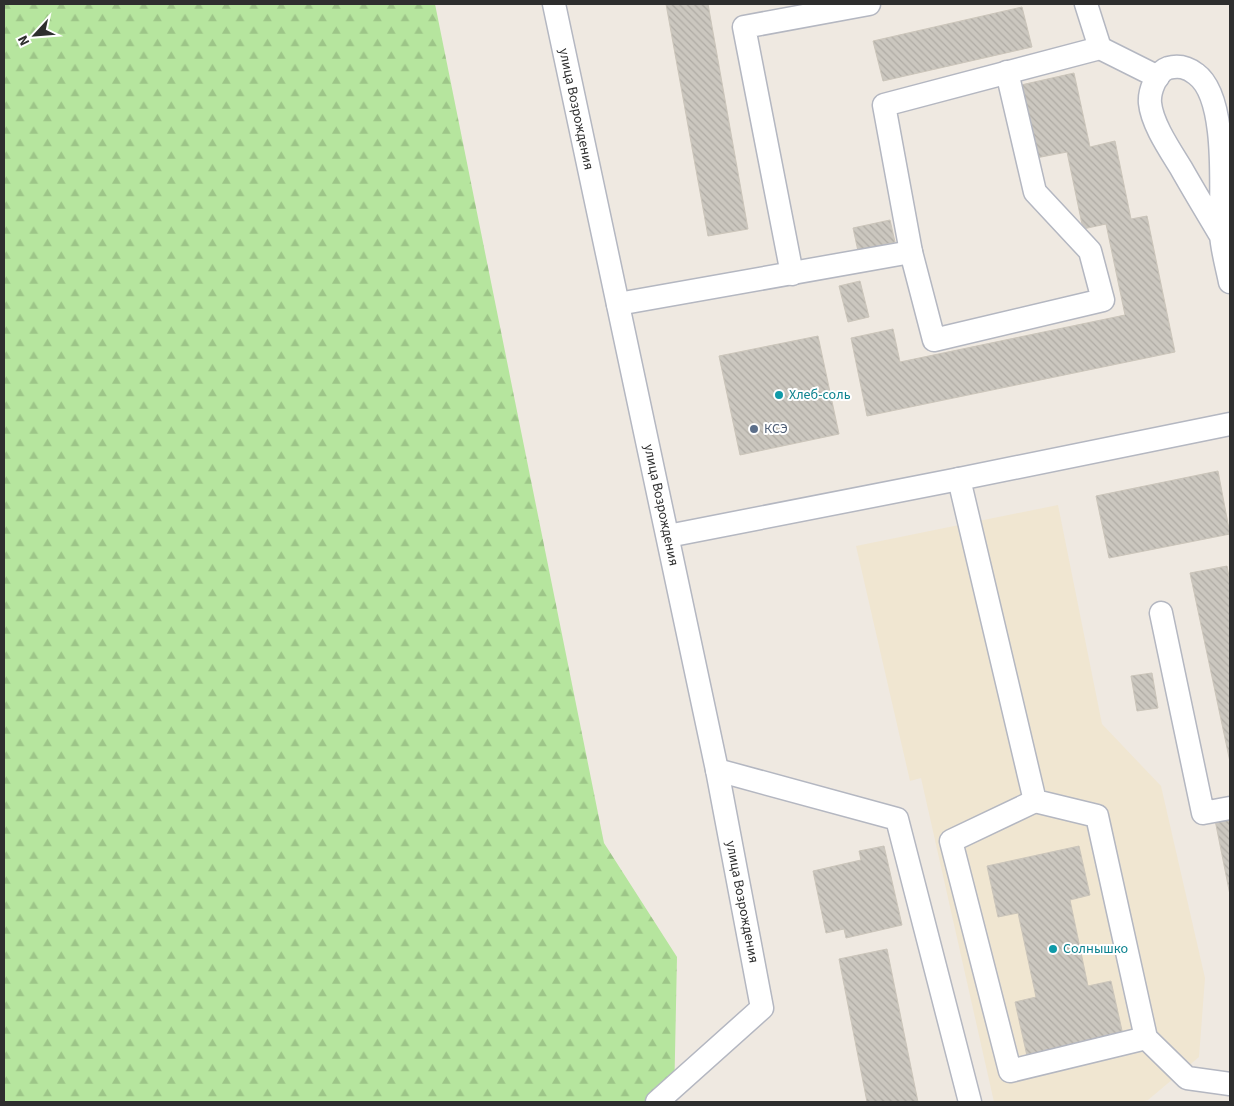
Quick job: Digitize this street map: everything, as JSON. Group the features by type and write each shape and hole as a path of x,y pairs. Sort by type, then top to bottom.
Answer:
{"street":[{"name":"улица Возрождения","path":"554,4 717,770 762,1008 657,1102"},
{"path":"792,274 744,27 869,4"},
{"path":"1086,4 1100,48"},
{"path":"1007,72 1035,192 1090,250 1103,300 934,340 911,252 884,104 1007,72 1100,48 1158,77"},
{"path":"1221,236 1159,131 1150,104 1151,89 1158,77 1165,70 1174,67 1188,68 1199,76 1212,96 1218,119 1221,177 1221,236 1230,282"},
{"path":"618,304 911,252"},
{"path":"668,536 1230,424"},
{"path":"959,479 1036,801"},
{"path":"1161,613 1203,813 1230,808"},
{"path":"717,770 897,819 970,1102"},
{"path":"1146,1038 1010,1071 951,841 1036,801 1097,816 1146,1038 1187,1078 1230,1084"}],"shaded area":[{"path":"1058,505 1102,724 1161,786 1205,978 1199,1057 1148,1100 1140,1102 994,1102 921,778 910,781 856,546"}],"green space":[{"path":"4,4 435,4 604,843 677,957 674,1102 4,1102"}],"building":[{"path":"666,4 708,4 748,229 708,236"},
{"path":"1022,7 1032,47 883,81 873,41"},
{"path":"1074,73 1090,147 1115,141 1131,219 1147,216 1175,352 867,416 851,338 893,329 900,362 1125,315 1106,224 1083,229 1067,152 1036,158 1021,85"},
{"path":"890,220 895,242 858,251 853,228"},
{"path":"860,281 869,317 848,322 839,286"},
{"name":"Хлеб-соль","path":"818,336 839,434 740,455 719,356"},
{"path":"1218,471 1230,534 1109,558 1096,496"},
{"path":"1227,566 1230,582 1230,762 1190,573"},
{"path":"1152,673 1158,708 1137,711 1131,676"},
{"path":"1230,817 1230,895 1215,820"},
{"path":"884,846 902,925 846,938 844,929 826,933 813,871 861,860 859,851"},
{"name":"Солнышко","path":"1079,846 1090,895 1070,900 1088,986 1111,981 1123,1035 1027,1056 1015,1002 1036,997 1018,913 998,917 987,866"},
{"path":"887,949 918,1102 867,1102 839,959"}],"place":[{"name":"Хлеб-соль","path":"779,395"},
{"name":"КСЭ","path":"754,429"},
{"name":"Солнышко","path":"1053,949"}]}
